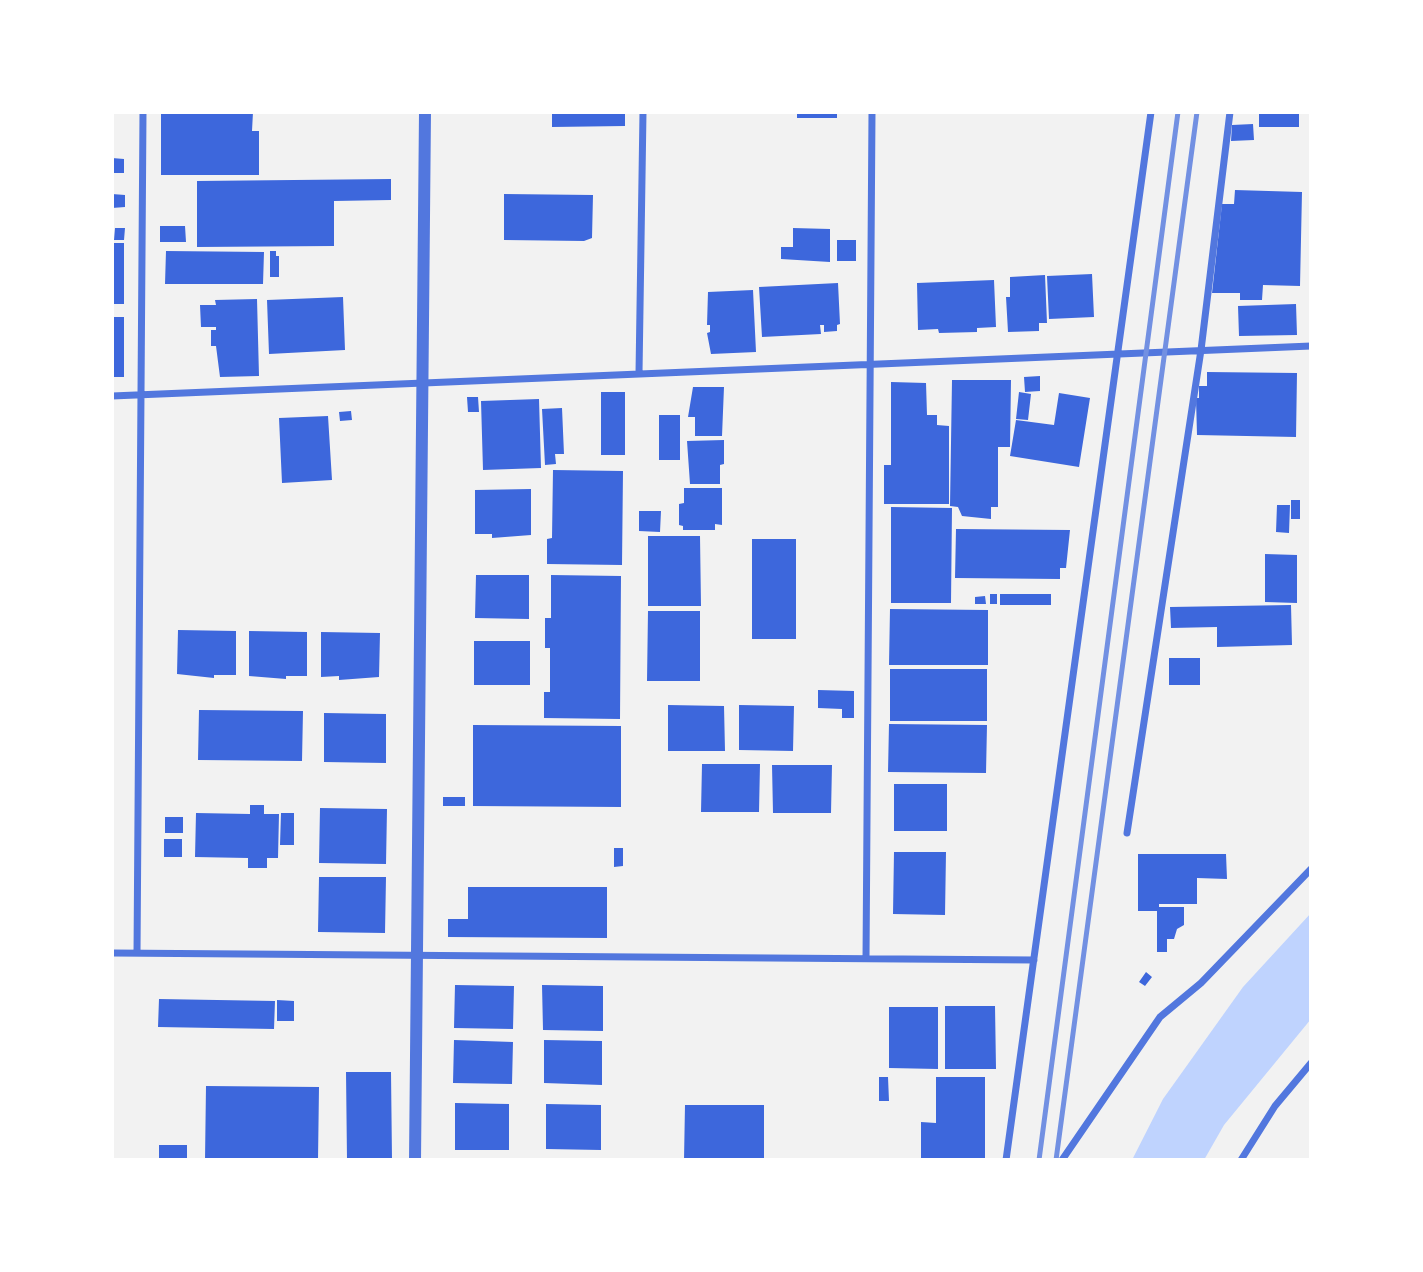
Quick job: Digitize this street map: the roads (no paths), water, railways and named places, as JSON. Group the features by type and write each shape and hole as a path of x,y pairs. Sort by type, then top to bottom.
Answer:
{"street":[{"path":"136,953 143,112"},
{"path":"415,1160 425,112"},
{"path":"639,373 643,112"},
{"path":"866,958 872,112"},
{"path":"1006,1160 1152,112"},
{"path":"1127,833 1201,349 1230,112"},
{"path":"112,396 1311,346"},
{"path":"1062,1160 1160,1017 1201,983 1311,869"},
{"path":"112,953 1034,960"},
{"path":"1241,1160 1275,1106 1311,1063"}],"water":[{"path":"1311,913 1311,1019 1224,1125 1204,1160 1132,1160 1163,1099 1243,987"}],"railway":[{"path":"1039,1160 1178,112"},
{"path":"1056,1160 1197,112"}]}
